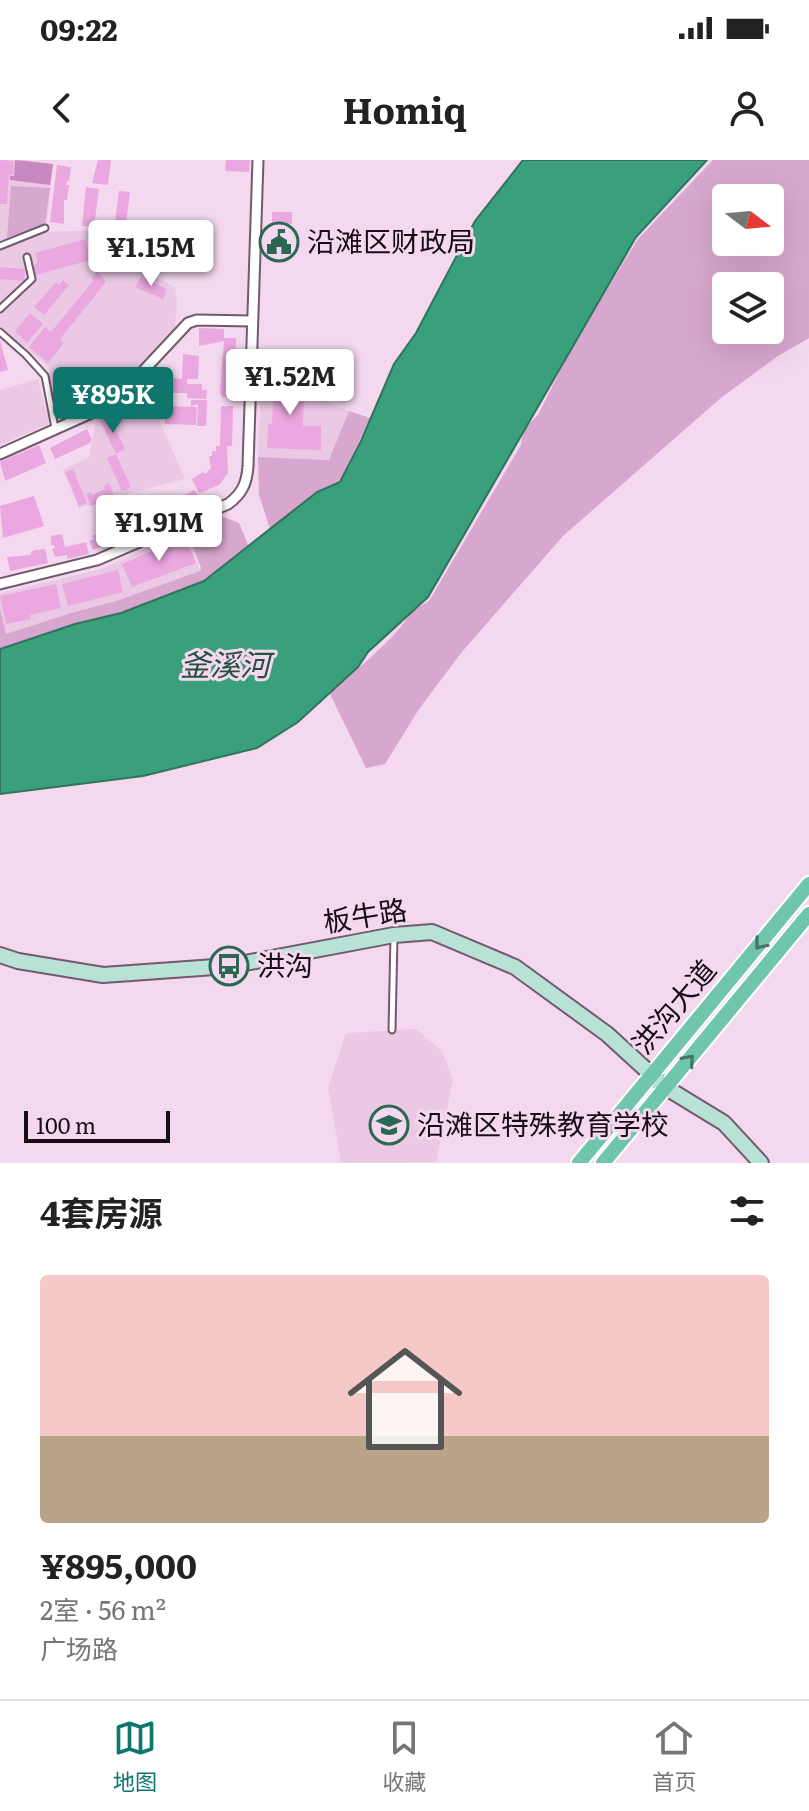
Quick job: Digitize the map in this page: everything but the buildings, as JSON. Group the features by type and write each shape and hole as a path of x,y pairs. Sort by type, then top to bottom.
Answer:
{"main road":[{"name":"洪沟大道","path":"579,1163 809,884"},
{"name":"洪沟大道","path":"603,1163 809,914"},
{"name":"板牛路","path":"0,955 18,961 103,975 229,966 394,935 432,932 515,967 607,1034 665,1087 724,1123 761,1163"}],"street":[{"path":"0,584 97,560 235,499 241,492 247,477 258,160"},
{"path":"0,454 107,406 188,323 197,320 252,321"}],"lane":[{"path":"0,246 45,228"},
{"path":"0,309 32,279 27,257"},
{"path":"0,332 45,376 55,429"},
{"path":"392,1030 394,935"}],"shaded area":[{"path":"0,160 53,164 46,232 102,230 102,241 96,242 98,268 127,266 175,287 175,329 112,398 60,419 48,366 3,328 0,329"},
{"path":"15,160 53,164 50,185 10,180 10,176 14,176"},
{"path":"713,160 809,160 809,338 778,356 722,397 563,536 461,653 419,709 385,764 366,768 330,694 397,631 409,613 429,601 521,445 523,430 538,415 576,339 638,239"},
{"path":"11,186 50,188 45,224 7,238"},
{"path":"262,349 315,351 314,396 349,411 329,460 258,457"},
{"path":"148,372 155,388 147,392 185,479 133,492 105,505 101,502 79,508 63,470 89,457 97,417 121,402"},
{"path":"38,379 49,424 0,445 0,390"},
{"path":"349,411 370,418 340,482 317,492 270,529 259,495 258,457 329,460"},
{"path":"221,516 239,523 249,547 205,581 121,613 75,624 0,649 0,609 6,634 116,601 200,571 187,531"},
{"path":"187,531 200,571 116,601 6,634 0,593 101,569"},
{"name":"沿滩区特殊教育学校","path":"416,1029 442,1051 453,1080 436,1162 341,1163 328,1088 346,1033"}],"water":[{"name":"釜溪河","path":"523,160 707,160 636,237 428,597 298,722 257,748 143,776 0,794 0,649 75,624 121,613 204,581 317,492 340,482 394,364 416,333 475,221"}],"place":[{"name":"沿滩区财政局","path":"279,242"},
{"name":"洪沟","path":"229,966"},
{"name":"沿滩区特殊教育学校","path":"389,1125"}]}
